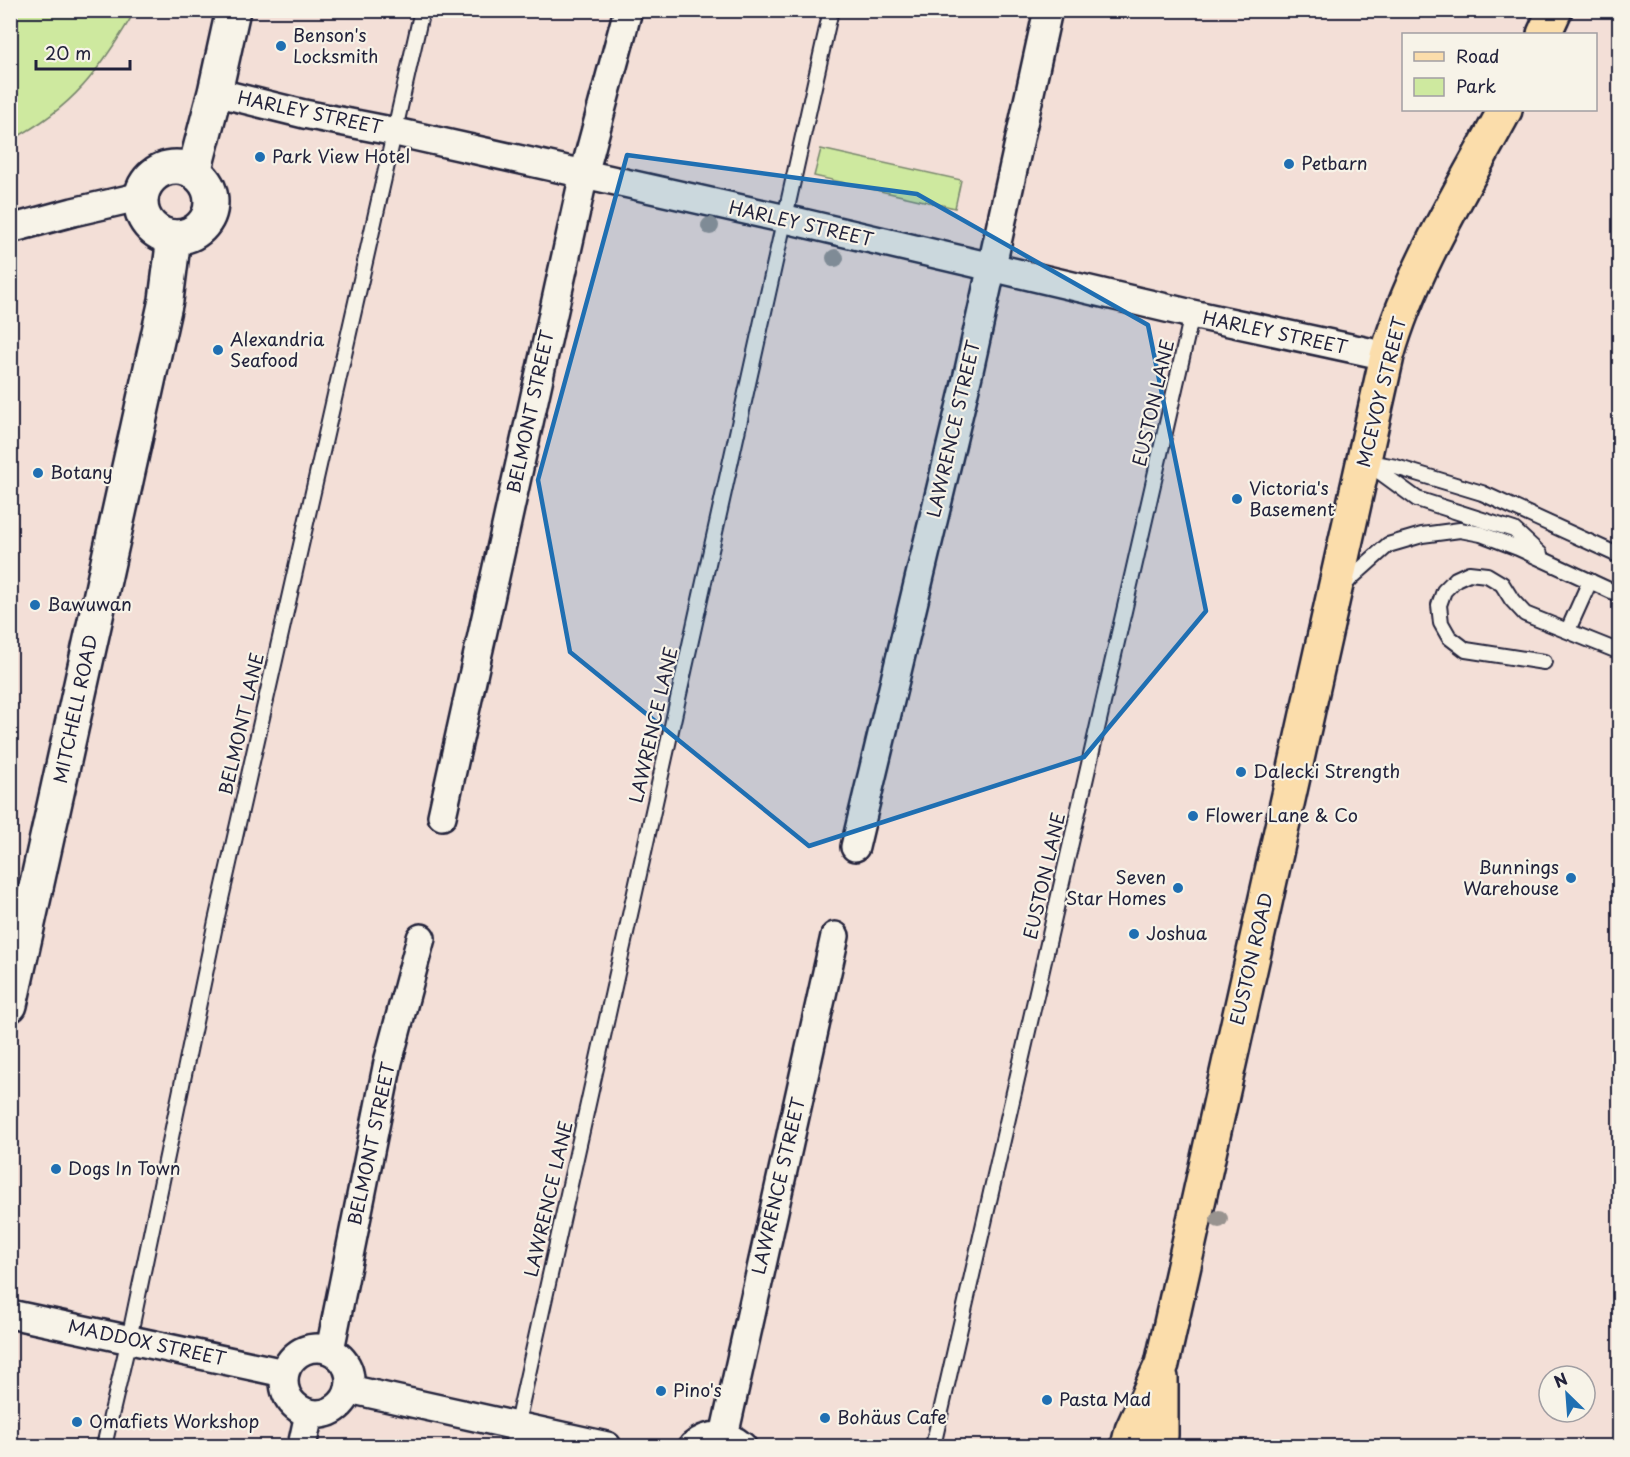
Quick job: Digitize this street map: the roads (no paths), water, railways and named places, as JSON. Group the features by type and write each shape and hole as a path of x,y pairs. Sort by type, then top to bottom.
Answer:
{"main road":[{"path":"1544,33 1555,10"},
{"name":"MCEVOY STREET","path":"1343,553 1387,356 1408,292 1504,111"},
{"name":"EUSTON ROAD","path":"1159,1446 1162,1364 1343,553"},
{"name":"EUSTON ROAD","path":"1128,1446 1132,1430 1162,1364"}],"street":[{"path":"194,172 233,10"},
{"name":"BELMONT STREET","path":"442,816 584,174 628,10"},
{"name":"LAWRENCE STREET","path":"855,847 992,268 1048,10"},
{"name":"HARLEY STREET","path":"215,92 304,114 396,132 786,219 1192,314 1387,356"},
{"path":"183,168 203,179 209,189 210,212 197,231 186,236 165,235 149,224 144,215 142,196 152,177 161,171 183,168"},
{"path":"10,229 142,196"},
{"name":"MITCHELL ROAD","path":"10,1005 164,312 174,237"},
{"name":"LAWRENCE STREET","path":"733,1441 835,936"},
{"name":"BELMONT STREET","path":"330,1350 388,1062 421,938"},
{"name":"MADDOX STREET","path":"10,1314 284,1373"},
{"path":"311,1348 330,1350 344,1362 349,1371 349,1389 339,1406 330,1412 319,1415 309,1414 291,1403 286,1394 284,1373 294,1357 302,1351 311,1348"},
{"path":"349,1389 514,1436 607,1446"},
{"path":"302,1446 309,1414"},
{"path":"693,1446 713,1436 733,1441"}],"lane":[{"name":"BELMONT LANE","path":"104,1446 129,1340 221,898 422,10"},
{"name":"LAWRENCE LANE","path":"514,1436 831,10"},
{"name":"EUSTON LANE","path":"933,1446 1192,314"},
{"path":"1364,461 1396,467 1482,493 1620,556"},
{"path":"1364,461 1417,499 1514,530 1550,563"},
{"path":"1332,602 1351,578 1388,545 1422,535 1460,530 1518,548 1620,595"},
{"path":"1544,662 1466,650 1449,637 1441,623 1439,605 1444,591 1456,579 1469,573 1487,575 1502,584 1525,614 1620,652"},
{"path":"1568,630 1590,581"}],"place":[{"name":"Benson's Locksmith","path":"281,46"},
{"name":"Park View Hotel","path":"260,157"},
{"name":"Petbarn","path":"1289,164"},
{"name":"Alexandria Seafood","path":"218,350"},
{"name":"Botany","path":"38,473"},
{"name":"Victoria's Basement","path":"1237,499"},
{"name":"Bawuwan","path":"35,605"},
{"name":"Dalecki Strength","path":"1241,772"},
{"name":"Flower Lane & Co","path":"1193,816"},
{"name":"Bunnings Warehouse","path":"1571,878"},
{"name":"Seven Star Homes","path":"1178,888"},
{"name":"Joshua","path":"1134,934"},
{"name":"Dogs In Town","path":"56,1169"},
{"name":"Pino's","path":"661,1391"},
{"name":"Pasta Mad","path":"1047,1400"},
{"name":"Bohäus Cafe","path":"825,1418"},
{"name":"Omafiets Workshop","path":"77,1422"}]}
